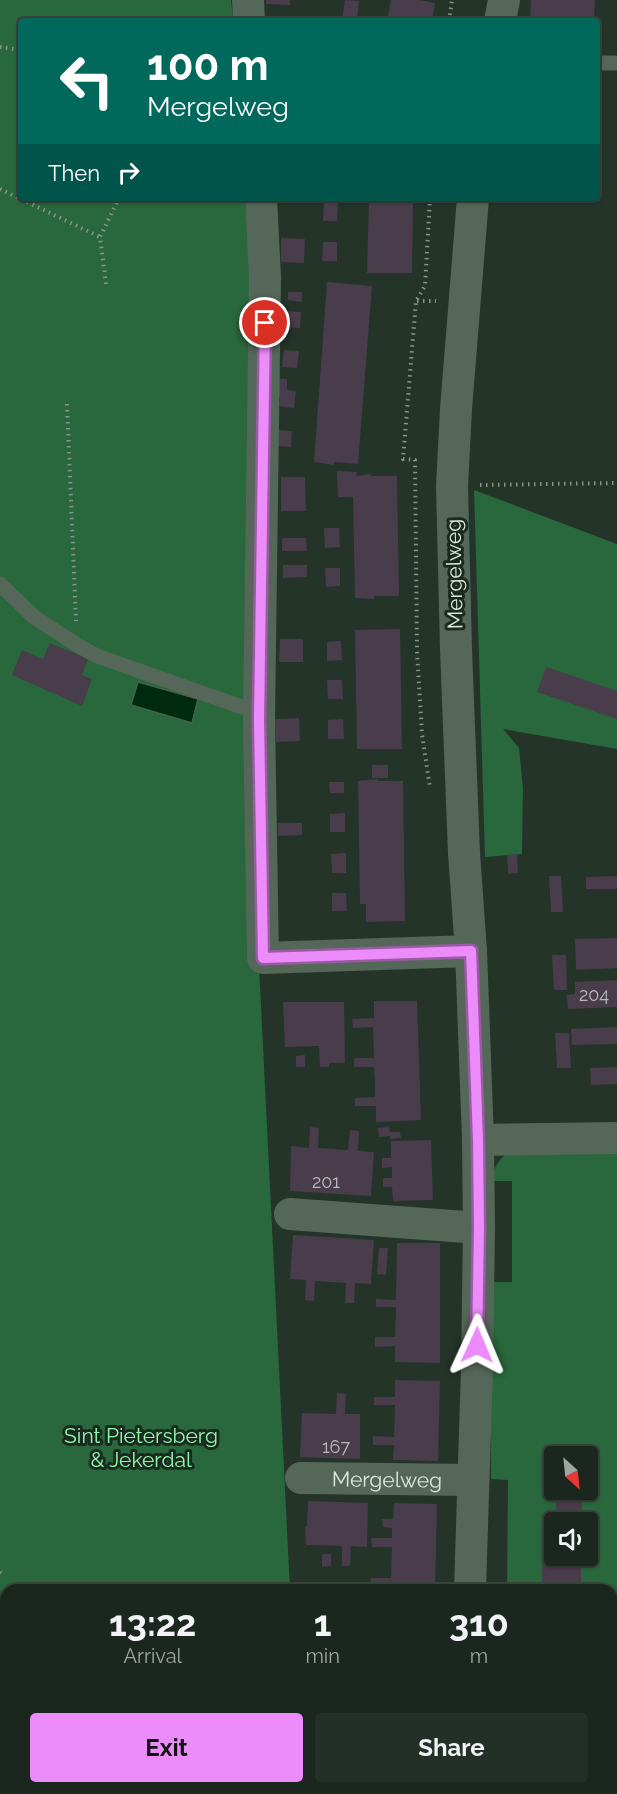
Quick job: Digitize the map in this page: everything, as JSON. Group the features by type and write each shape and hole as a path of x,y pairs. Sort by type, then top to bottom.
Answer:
{"street":[{"path":"248,0 249,18"},
{"path":"501,18 504,0"},
{"path":"261,201 266,277 251,713 263,958 471,951"},
{"name":"Mergelweg","path":"471,1584 472,1480 477,1368 478,1140 471,951 464,853 452,486 473,201"},
{"path":"478,1140 617,1138"},
{"path":"290,1215 479,1228"},
{"name":"Mergelweg","path":"301,1479 472,1480"}],"lane":[{"path":"600,63 617,63"},
{"path":"0,584 34,617 97,656 251,713"}],"path":[{"path":"449,18 452,0"},
{"path":"0,47 18,50"},
{"path":"0,189 18,198"},
{"path":"25,201 100,237"},
{"path":"106,284 100,237 118,201"},
{"path":"430,201 425,286 416,301 403,459 415,460 417,651 422,734 432,797"},
{"path":"67,404 77,645"},
{"path":"452,486 617,483"}],"green space":[{"name":"Sint Pietersberg & Jekerdal","path":"0,0 231,0 233,18 18,18 18,201 245,201 250,273 259,965 290,1584 0,1584"},
{"path":"474,490 617,544 617,749 503,729 519,748 523,788 522,854 485,857"},
{"path":"617,1145 617,1584 507,1584 508,1480 491,1479 491,1282 512,1282 512,1181 491,1181 497,1165 508,1152"}],"shaded area":[{"path":"138,682 198,699 192,723 131,705"}],"building":[{"path":"266,0 290,0 290,5 266,4"},
{"path":"345,0 359,1 357,18 342,18"},
{"path":"391,0 419,0 435,3 432,18 388,18"},
{"path":"531,0 595,0 594,18 530,18"},
{"path":"369,201 413,201 412,273 367,273"},
{"path":"324,202 338,203 337,221 323,221"},
{"path":"281,238 305,239 304,263 281,262"},
{"path":"323,242 337,242 337,261 322,261"},
{"path":"327,282 372,286 358,464 334,462 334,465 314,462"},
{"path":"288,292 302,292 302,302 288,300"},
{"path":"287,311 301,312 300,328 286,327"},
{"path":"284,350 299,351 297,368 282,367"},
{"path":"273,378 287,379 287,390 296,391 294,408 279,406 280,398 271,397"},
{"path":"278,430 292,431 291,447 277,446"},
{"path":"337,471 357,472 356,476 371,474 371,476 397,476 399,596 374,596 374,599 355,598 353,497 338,497"},
{"path":"281,477 305,477 306,511 281,511"},
{"path":"324,528 339,528 340,547 325,548"},
{"path":"282,538 306,538 307,551 282,551"},
{"path":"283,565 307,565 307,577 283,578"},
{"path":"325,568 340,568 340,586 326,587"},
{"path":"400,629 402,749 357,749 355,630"},
{"path":"280,639 303,639 303,662 279,662"},
{"path":"341,641 342,660 327,661 327,642"},
{"path":"50,643 88,659 82,675 92,679 82,706 12,675 22,650 43,659"},
{"path":"546,667 617,691 617,719 537,692"},
{"path":"327,680 342,680 343,699 328,699"},
{"path":"299,718 300,741 276,742 275,719"},
{"path":"343,719 344,739 328,739 328,720"},
{"path":"372,765 388,765 388,778 372,778"},
{"path":"378,779 378,781 403,781 405,921 366,922 366,904 360,904 358,781"},
{"path":"329,782 344,782 344,793 330,793"},
{"path":"345,813 345,832 330,832 330,814"},
{"path":"278,823 302,823 302,835 278,836"},
{"path":"346,853 346,873 332,873 331,854"},
{"path":"517,854 518,873 508,874 507,855"},
{"path":"549,876 561,876 563,912 551,912"},
{"path":"617,876 617,889 586,889 586,877"},
{"path":"332,893 346,893 347,911 332,911"},
{"path":"617,938 617,968 576,970 575,939"},
{"path":"552,955 566,955 567,990 554,990"},
{"path":"617,980 617,1007 568,1009 567,995 575,994 575,982"},
{"path":"374,1001 417,1001 421,1120 376,1122 376,1106 355,1106 355,1098 375,1097 375,1081 374,1067 354,1067 354,1058 374,1058 373,1027 353,1028 352,1019 374,1018"},
{"path":"283,1002 344,1002 345,1063 329,1063 329,1067 320,1067 319,1046 285,1047"},
{"path":"617,1027 617,1044 572,1045 571,1029"},
{"path":"555,1033 569,1033 571,1068 557,1068"},
{"path":"305,1055 305,1067 296,1067 296,1056"},
{"path":"617,1067 617,1084 591,1085 590,1068"},
{"path":"310,1127 319,1128 318,1148 348,1150 350,1130 359,1131 358,1151 374,1152 371,1196 290,1191 291,1146 309,1148"},
{"path":"389,1127 390,1132 400,1132 401,1138 379,1137 378,1128"},
{"path":"431,1140 433,1200 393,1201 392,1187 383,1187 383,1178 392,1178 392,1167 382,1168 382,1158 391,1158 391,1141"},
{"path":"293,1235 374,1240 371,1284 355,1283 354,1303 345,1303 346,1283 315,1281 314,1301 305,1300 306,1280 290,1279"},
{"path":"397,1243 440,1243 440,1363 395,1362 395,1346 375,1347 375,1337 395,1337 396,1307 376,1307 376,1299 396,1300"},
{"path":"379,1248 388,1248 386,1275 377,1274"},
{"path":"395,1380 440,1381 438,1461 393,1460 394,1445 373,1445 373,1436 394,1437 395,1405 374,1405 374,1397 395,1397"},
{"path":"337,1393 346,1394 345,1414 360,1414 360,1459 300,1457 302,1413 336,1414"},
{"path":"556,1500 582,1500 582,1512 556,1512"},
{"path":"308,1501 368,1503 367,1547 351,1546 350,1566 342,1566 342,1546 306,1545 305,1526 307,1526"},
{"path":"394,1503 437,1504 435,1584 370,1584 371,1578 391,1578 392,1547 372,1547 371,1538 392,1538 392,1528 383,1527 382,1519 393,1519"},
{"path":"322,1554 331,1554 331,1566 322,1567"},
{"path":"542,1560 544,1560 544,1566 581,1566 581,1584 542,1584"}],"route":[{"path":"265,323 259,719 263,958 471,951 478,1140 477,1345"}]}
